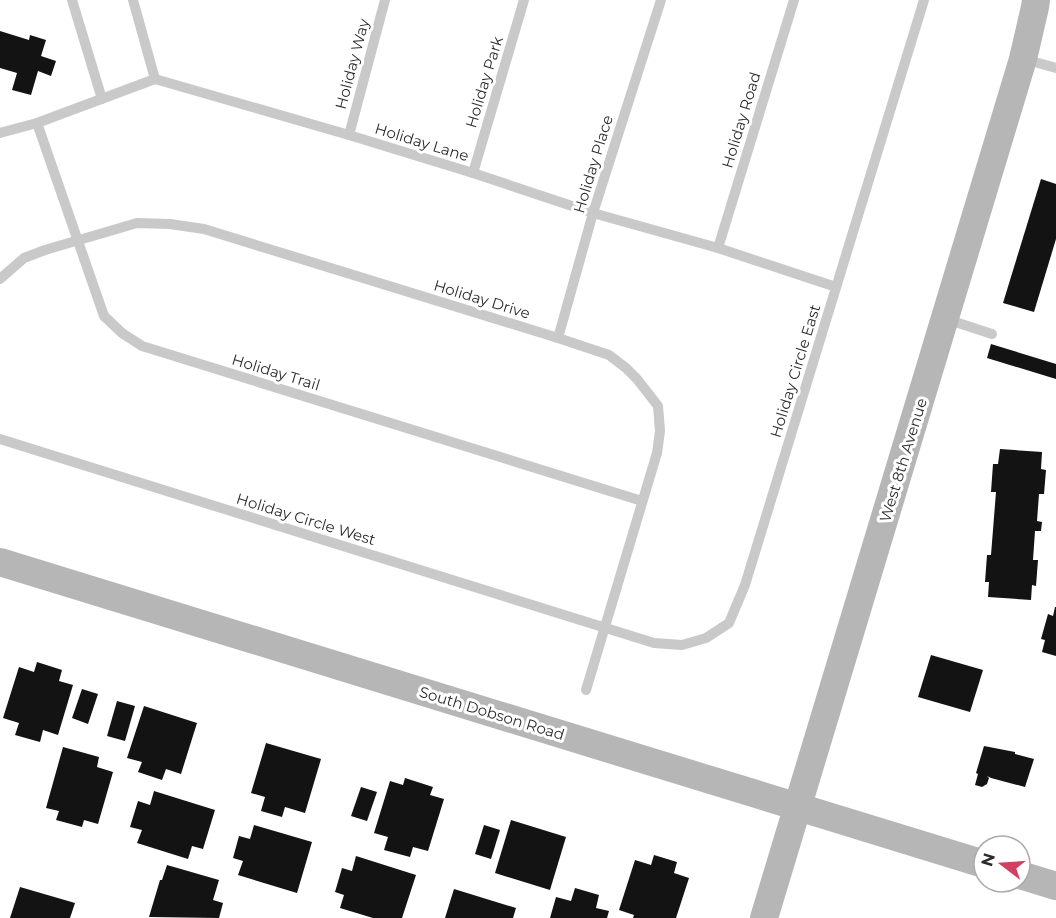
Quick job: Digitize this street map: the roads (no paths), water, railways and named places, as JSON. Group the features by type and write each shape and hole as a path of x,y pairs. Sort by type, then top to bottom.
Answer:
{"main road":[{"name":"West 8th Avenue","path":"764,918 1023,59 1036,0"},
{"name":"South Dobson Road","path":"0,562 972,860"},
{"path":"1032,879 1056,886"}],"lane":[{"path":"72,0 102,99"},
{"path":"0,133 37,123 155,79 133,0"},
{"name":"Holiday Way","path":"349,135 385,0"},
{"name":"Holiday Park","path":"473,173 524,0"},
{"name":"Holiday Place","path":"558,338 593,213 660,0"},
{"name":"Holiday Road","path":"718,248 794,0"},
{"name":"Holiday Circle East","path":"604,628 654,643 682,645 706,638 729,624 745,585 924,0"},
{"path":"1023,59 1056,68"},
{"name":"Holiday Lane","path":"155,79 349,135 593,213 718,248 836,287"},
{"name":"Holiday Trail","path":"37,123 104,315 122,333 142,346 642,501"},
{"name":"Holiday Drive","path":"0,279 24,258 137,223 170,224 204,229 558,338 609,356 638,379 657,406 660,431 657,453 586,690"},
{"path":"945,319 992,334"},
{"name":"Holiday Circle West","path":"0,439 604,628"}]}
